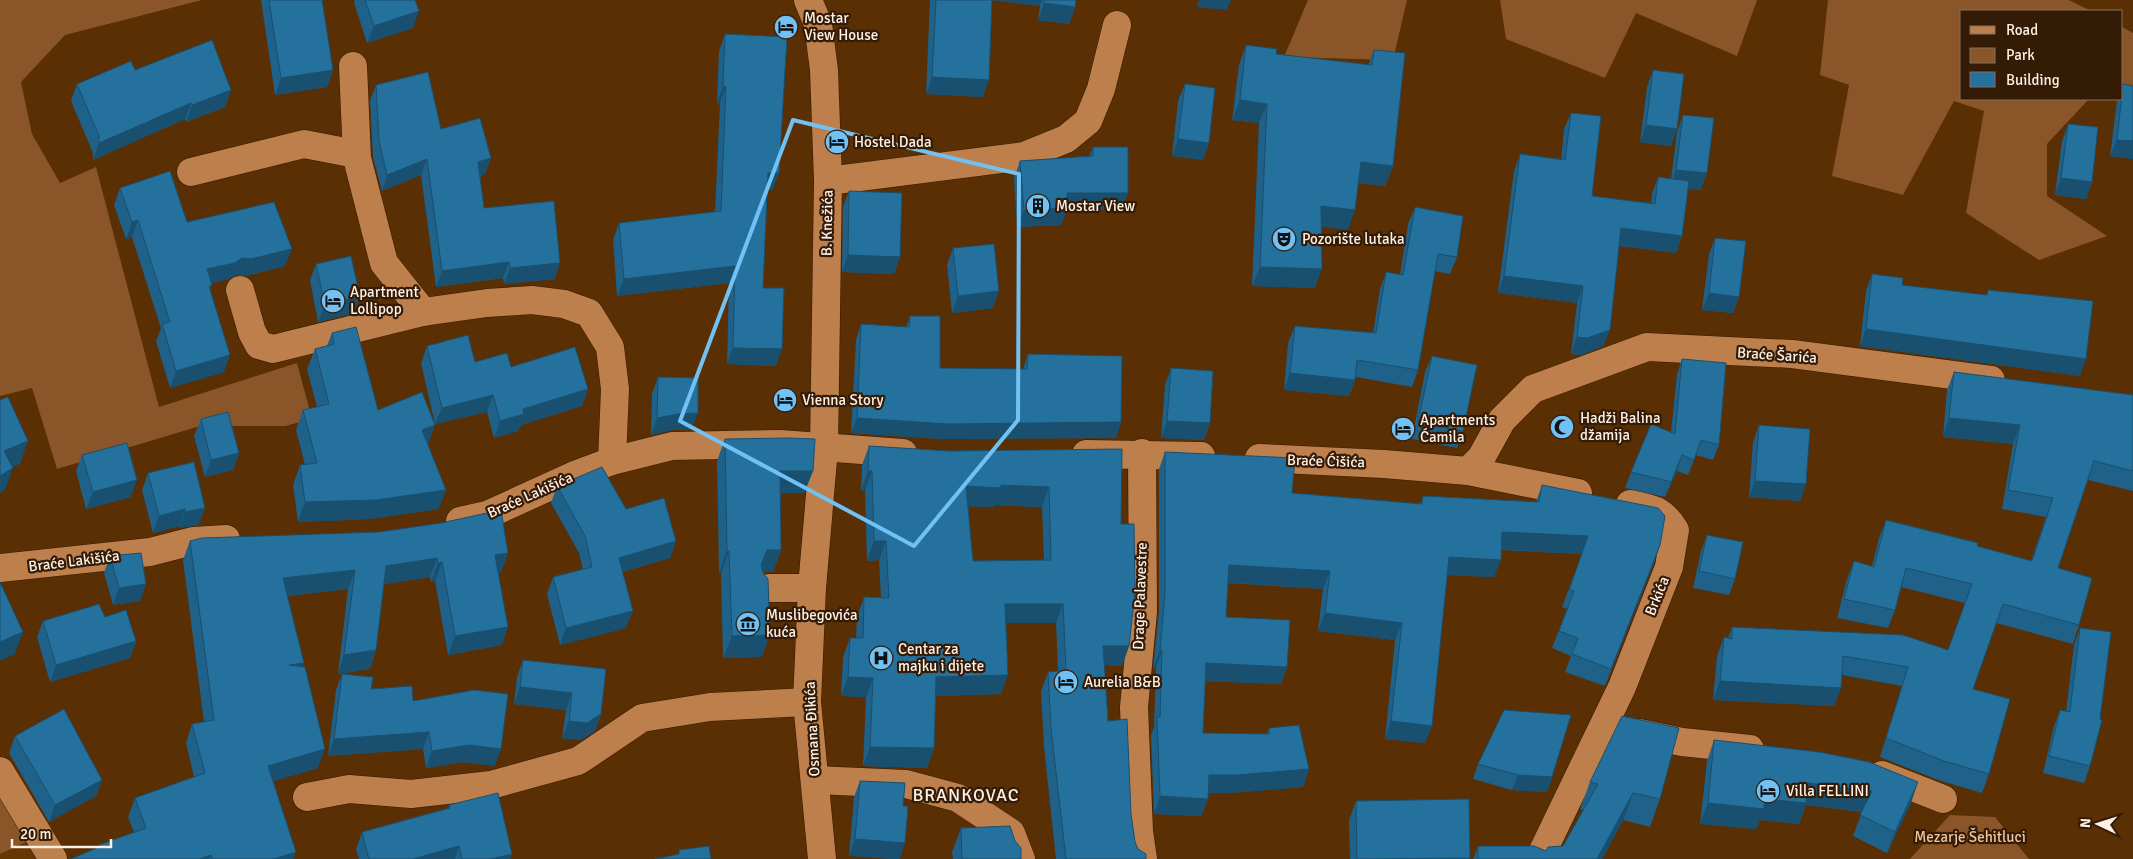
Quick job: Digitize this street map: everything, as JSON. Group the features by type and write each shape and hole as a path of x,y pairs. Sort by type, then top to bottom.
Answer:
{"street":[{"name":"B. Knežića","path":"808,0 818,24 824,70 828,180 824,448"},
{"path":"828,180 1024,156 1066,139 1088,121 1102,89 1118,25"},
{"path":"353,66 356,154 384,263 423,312"},
{"path":"191,172 304,144 356,154"},
{"path":"240,290 252,332 259,345 273,349 423,312 487,303 532,300 564,304 589,313 610,347 615,389 612,461"},
{"name":"Braće Šarića","path":"1468,471 1481,458 1502,420 1533,389 1647,347 1792,354 2016,383"},
{"name":"Braće Lakišića","path":"440,525 487,515 576,474 612,461 672,446 780,444 824,448"},
{"path":"824,448 932,454"},
{"name":"Osmana Đikića","path":"822,859 808,702 812,588 824,448"},
{"name":"Braće Ćišića","path":"1066,454 1142,453 1384,464 1468,471"},
{"name":"Drage Palavestre","path":"1142,453 1143,612 1134,707 1139,831 1143,859"},
{"name":"Brkića","path":"1468,471 1658,511 1668,519 1675,530 1668,567 1622,687 1539,859"},
{"name":"Braće Lakišića","path":"0,568 150,552 193,541 250,538"},
{"path":"769,588 812,588"},
{"path":"307,797 349,789 411,794 491,785 578,761 642,718 710,707 808,702"},
{"path":"1603,725 1682,742 1779,752"},
{"path":"1857,766 1944,799"},
{"path":"0,772 52,859"},
{"path":"815,780 906,784 958,798 1011,833 1021,859"}],"highlighted area":[{"path":"793,120 1019,174 1018,420 914,546 680,421"}],"shaded area":[{"path":"0,775 35,859 0,859"}],"green space":[{"path":"0,0 202,0 65,35 21,82 32,134 60,183 96,167 159,407 297,363 312,419 285,426 200,426 57,469 32,388 0,396"},
{"path":"1308,0 1407,0 1393,60 1284,57"},
{"path":"1500,0 1757,0 1737,56 1636,13 1605,78 1506,39"},
{"path":"1828,0 2069,0 2089,10 1960,10 1960,100 2088,100 2047,144 2047,196 2107,236 2039,260 1966,213 1984,111 1954,101 1903,195 1832,176 1849,85 1820,75"},
{"path":"2123,28 2133,33 2133,99 2123,99"},
{"path":"6,791 26,842 0,854 0,794"},
{"name":"Mezarje Šehitluci","path":"1950,815 1995,817 2029,859 1910,859"}],"building":[{"path":"269,0 322,0 333,70 281,78"},
{"path":"365,0 415,0 419,11 374,26"},
{"path":"936,0 992,0 989,80 932,77"},
{"path":"1044,0 1076,0 1075,7 1044,3"},
{"path":"725,34 787,37 779,173 768,173 763,288 784,288 782,349 733,348 735,266 624,279 619,223 721,211 726,87 723,86"},
{"path":"212,40 231,90 192,105 191,103 99,143 99,136 77,84 131,61 135,70"},
{"path":"1246,45 1277,49 1276,54 1372,65 1374,50 1405,53 1393,166 1361,162 1355,210 1321,206 1322,269 1260,267 1267,104 1240,100"},
{"path":"1653,70 1684,74 1677,129 1646,125"},
{"path":"428,72 441,129 480,118 491,158 478,162 484,208 554,201 560,263 510,268 509,262 442,271 427,159 387,175 379,141 376,85"},
{"path":"1185,84 1215,88 1209,143 1178,139"},
{"path":"2123,84 2133,86 2133,141 2117,140 2121,100 2123,100"},
{"path":"1571,113 1601,116 1592,196 1655,204 1658,177 1689,181 1682,236 1621,228 1610,330 1587,338 1577,337 1583,286 1504,276 1520,154 1565,160"},
{"path":"1683,115 1714,118 1707,173 1676,170"},
{"path":"2068,124 2098,127 2092,182 2061,178"},
{"path":"1093,147 1128,147 1128,193 1067,193 1068,208 1024,210 1020,161 1093,156"},
{"path":"170,171 187,222 274,202 292,249 251,259 242,258 235,263 207,269 212,285 209,286 230,355 176,371 162,324 170,322 138,220 132,222 120,188"},
{"path":"849,191 902,193 900,257 848,255"},
{"path":"1415,207 1463,216 1457,257 1438,254 1418,370 1357,360 1355,380 1290,373 1295,326 1376,333 1386,272 1403,275"},
{"path":"1715,238 1746,241 1739,297 1709,293"},
{"path":"994,244 999,291 958,296 953,248"},
{"path":"351,256 360,296 325,305 316,264"},
{"path":"1872,274 1903,278 1902,285 1987,295 1988,290 2093,301 2086,359 1866,329"},
{"path":"910,316 940,316 940,368 1027,369 1028,354 1122,356 1121,422 948,424 857,418 861,324 909,327"},
{"path":"356,327 378,410 422,392 435,425 422,430 446,490 376,500 305,502 300,465 317,463 303,410 329,404 315,349 334,344 332,333"},
{"path":"468,335 475,362 507,353 511,367 575,347 588,389 523,409 524,414 500,421 493,395 442,408 427,346"},
{"path":"1432,356 1477,365 1463,431 1418,422"},
{"path":"1682,359 1726,363 1719,445 1701,440 1694,460 1682,455 1671,482 1631,472 1651,424 1675,434"},
{"path":"1171,368 1213,371 1210,423 1167,421"},
{"path":"1954,372 2133,395 2133,471 2094,461 2058,568 2092,578 2079,625 2003,604 1973,689 2010,699 1989,774 1944,761 1886,738 1908,667 1843,656 1841,688 1720,681 1724,637 1732,639 1732,627 1903,635 1948,650 1972,584 1906,568 1895,610 1844,599 1854,561 1874,567 1886,520 1978,543 1977,546 2032,561 2053,498 2008,490 2020,425 1949,418"},
{"path":"658,377 698,378 698,413 657,418"},
{"path":"8,397 28,441 4,451 13,468 0,476 0,400"},
{"path":"228,412 239,453 211,460 201,419"},
{"path":"1759,425 1810,429 1806,484 1755,481"},
{"path":"725,439 815,439 813,471 780,471 781,550 767,550 761,565 763,573 768,579 770,635 732,636 729,551 727,551"},
{"path":"127,443 137,480 93,492 82,455"},
{"path":"869,446 949,451 1122,449 1121,524 1134,524 1135,592 1129,646 1103,646 1108,721 1127,719 1131,814 1135,842 1138,849 1146,854 1146,859 1066,859 1051,728 1048,672 1066,670 1063,604 1005,604 1008,675 936,677 934,748 870,747 873,678 848,677 850,638 863,638 864,597 889,598 886,541 874,541 872,471 868,471","holes":["1001,485 1049,487 1051,560 973,561 966,486 1001,488"]},
{"path":"1165,452 1295,458 1292,493 1422,504 1423,496 1539,502 1542,485 1658,508 1665,516 1660,545 1611,669 1572,654 1578,638 1559,631 1574,591 1569,590 1588,536 1502,532 1501,560 1449,557 1432,726 1391,721 1402,623 1325,613 1330,571 1229,565 1226,617 1290,620 1287,667 1206,663 1203,733 1269,734 1269,728 1299,725 1309,769 1237,775 1209,775 1208,799 1160,796 1157,717 1160,717 1162,650 1160,650 1165,594"},
{"path":"194,462 205,508 185,512 185,509 159,516 148,473"},
{"path":"602,467 626,509 664,498 676,541 619,558 633,611 566,628 553,577 592,567 585,536 557,486"},
{"path":"501,510 508,553 495,555 508,627 455,636 442,562 438,563 437,558 386,566 376,650 344,655 355,570 283,578 304,663 289,665 305,667 325,749 268,766 296,852 274,859 212,859 211,855 200,859 71,859 99,847 99,845 146,828 135,798 205,773 192,724 214,720 190,541 202,538 379,532 441,523"},
{"path":"1707,535 1743,542 1735,579 1699,571"},
{"path":"141,553 146,584 119,588 110,556"},
{"path":"0,582 23,632 0,642"},
{"path":"99,604 105,617 126,610 136,641 56,665 43,621"},
{"path":"2080,628 2111,632 2100,719 2102,720 2090,766 2049,756 2060,710 2070,712"},
{"path":"523,660 606,669 601,714 587,723 569,721 572,693 520,687"},
{"path":"342,674 373,677 371,689 412,686 413,701 474,690 508,694 501,749 469,745 432,751 429,732 334,739"},
{"path":"64,709 102,780 55,805 15,736"},
{"path":"1504,710 1571,715 1552,777 1518,775 1478,764"},
{"path":"1622,716 1679,728 1660,799 1633,793 1597,859 1478,859 1478,846 1534,846 1546,851 1548,847 1563,846 1598,784 1590,782"},
{"path":"1714,740 1819,752 1869,762 1918,782 1895,832 1860,815 1872,791 1808,783 1806,803 1765,799 1764,809 1708,803"},
{"path":"860,781 905,783 903,806 908,806 905,843 855,839"},
{"path":"498,793 512,854 491,859 462,859 459,846 413,859 369,859 362,832 450,808 449,805"},
{"path":"1469,799 1470,858 1357,859 1356,801"},
{"path":"1010,826 1015,841 1021,848 1021,859 962,859 961,828"},
{"path":"709,846 711,859 655,859 679,854 679,850"}],"place":[{"name":"Mostar View House","path":"786,27"},
{"name":"Hostel Dada","path":"837,142"},
{"name":"Mostar View","path":"1038,206"},
{"name":"Pozorište lutaka","path":"1284,239"},
{"name":"Apartment Lollipop","path":"333,301"},
{"name":"Vienna Story","path":"785,400"},
{"name":"Hadži Balina džamija","path":"1562,427"},
{"name":"Apartments Ćamila","path":"1403,429"},
{"name":"Muslibegovića kuća","path":"748,624"},
{"name":"Centar za majku i dijete","path":"881,658"},
{"name":"Aurelia B&B","path":"1066,682"},
{"name":"Villa FELLINI","path":"1768,791"}],"district":[{"name":"BRANKOVAC","path":"966,795"}]}
